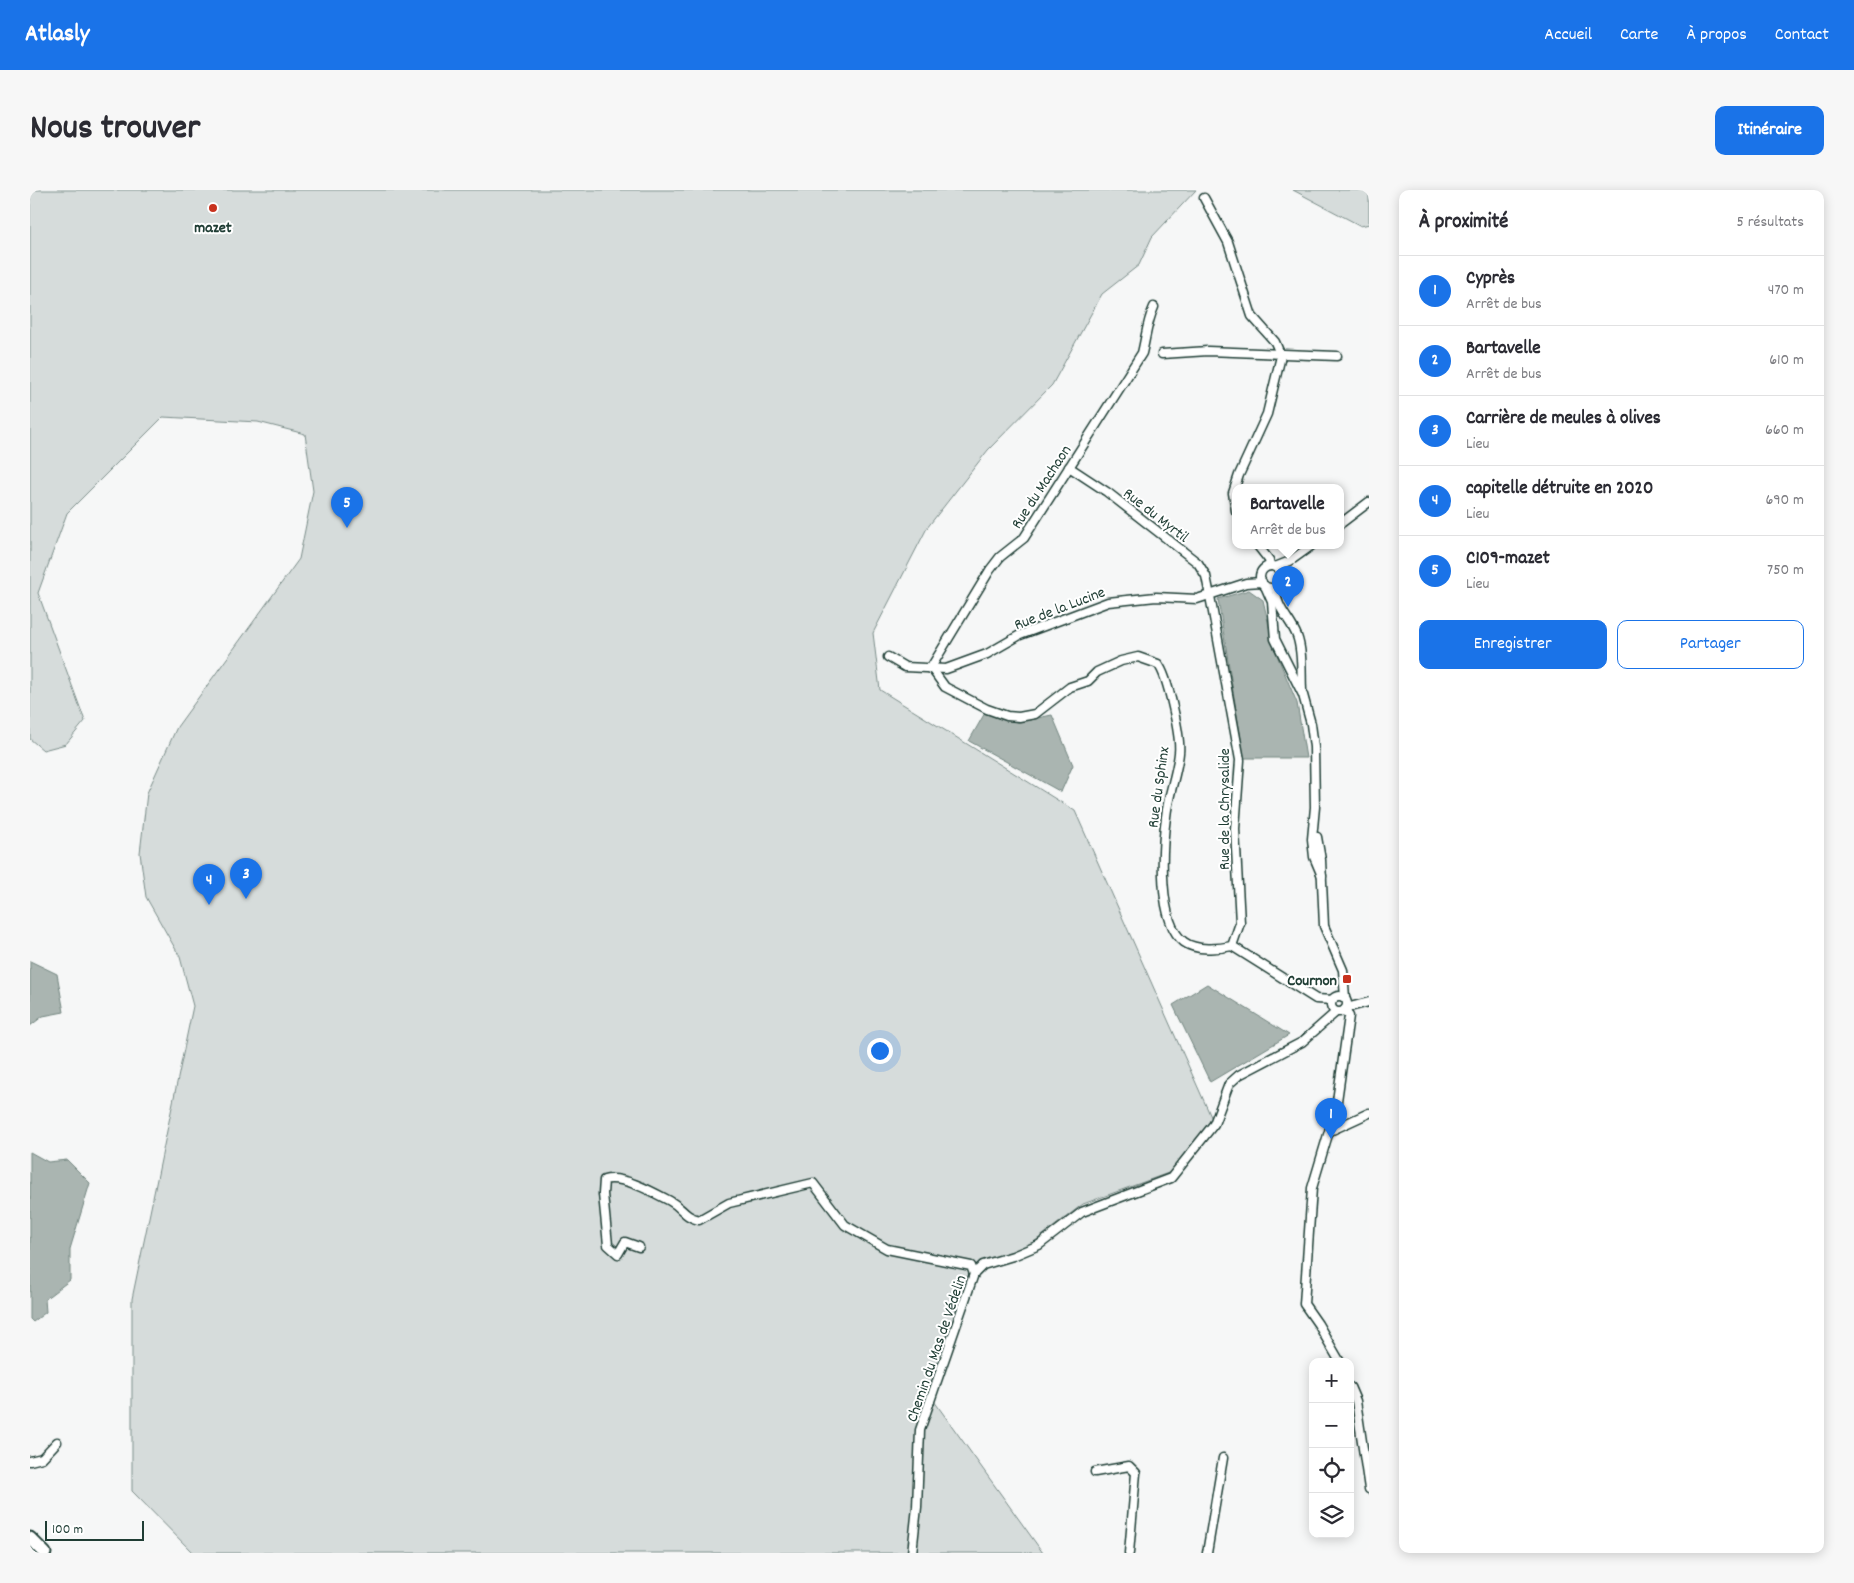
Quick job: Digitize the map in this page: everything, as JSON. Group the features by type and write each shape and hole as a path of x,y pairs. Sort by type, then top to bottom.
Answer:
{"main road":[{"path":"30,1538 45,1553"}],"street":[{"path":"1204,198 1228,242 1252,316 1274,342 1281,356 1267,414 1236,484"},
{"name":"Rue du Machaon","path":"931,669 990,570 1000,558 1024,538 1142,353 1147,333 1147,324 1154,307"},
{"path":"1162,354 1208,351 1281,356 1338,356"},
{"name":"Rue du Myrtil","path":"1069,467 1107,492 1198,563 1206,576 1210,596"},
{"path":"1344,521 1369,502"},
{"path":"1259,549 1272,602 1275,639 1303,695"},
{"path":"1276,587 1280,582 1281,574 1290,561 1308,549"},
{"name":"Rue de la Lucine","path":"888,657 905,667 931,669 957,666 988,654 1020,635 1108,602 1127,598 1197,599 1246,584 1290,561"},
{"path":"1266,574 1281,574"},
{"path":"1266,574 1276,587 1277,603 1294,630 1299,644 1303,695 1311,724 1314,747 1314,831 1322,876 1324,926 1343,970 1345,983 1341,1004 1349,1016 1336,1108 1312,1188 1304,1304 1338,1358"},
{"name":"Rue de la Chrysalide","path":"1210,596 1240,760 1235,829 1240,923 1232,946"},
{"name":"Rue du Sphinx","path":"931,669 945,687 987,710 1007,716 1020,717 1034,714 1070,687 1088,681 1098,672 1121,661 1138,657 1158,664 1167,680 1180,752 1166,816 1164,880 1166,909 1176,934 1184,942 1192,946 1220,949 1232,946"},
{"path":"1232,946 1300,990 1324,1000 1341,1004 1369,1002"},
{"name":"Chemin du Mas de Védelin","path":"912,1553 917,1506 920,1430 974,1274 983,1265 1040,1245 1082,1212 1170,1178 1214,1124 1229,1084 1239,1075 1302,1042 1341,1004"},
{"path":"1330,1131 1369,1113"},
{"path":"640,1247 626,1242 618,1254 608,1245 603,1194 604,1180 612,1178 632,1184 672,1202 688,1217 699,1220 729,1203 813,1183 845,1224 887,1249 971,1266 974,1274"},
{"path":"1354,1396 1369,1489"},
{"path":"30,1461 42,1458 57,1442"},
{"path":"1207,1553 1222,1458"},
{"path":"1095,1472 1129,1466 1136,1473 1129,1553"}],"shaded area":[{"path":"30,190 1196,190 1152,237 1139,265 1102,294 1052,385 988,450 927,528 873,633 880,690 1075,811 1212,1119 1171,1172 1083,1204 1030,1245 984,1262 966,1285 934,1401 1043,1553 193,1553 132,1491 132,1299 193,1006 180,957 146,897 140,853 147,793 177,727 299,559 313,491 305,434 258,422 163,417 67,513 38,593 85,721 66,744 43,750 30,739"},
{"path":"1293,190 1369,190 1369,224 1361,226"},
{"path":"1249,590 1263,600 1274,648 1297,703 1306,758 1244,758 1218,599"},
{"path":"986,711 1018,722 1052,715 1073,765 1061,792 969,741"},
{"path":"30,961 57,974 64,1012 43,1016 30,1026"},
{"path":"1207,984 1289,1035 1210,1082 1173,1005"},
{"path":"30,1152 48,1162 67,1160 90,1183 70,1249 70,1280 45,1299 46,1312 33,1322 30,1319"}],"place":[{"name":"mazet","path":"213,208"},
{"name":"C109-mazet","path":"347,528"},
{"name":"Bartavelle","path":"1288,607"},
{"name":"Carrière de meules à olives","path":"246,899"},
{"name":"capitelle détruite en 2020","path":"209,905"},
{"name":"Cournon","path":"1347,979"},
{"name":"Cyprès","path":"1331,1139"}]}
